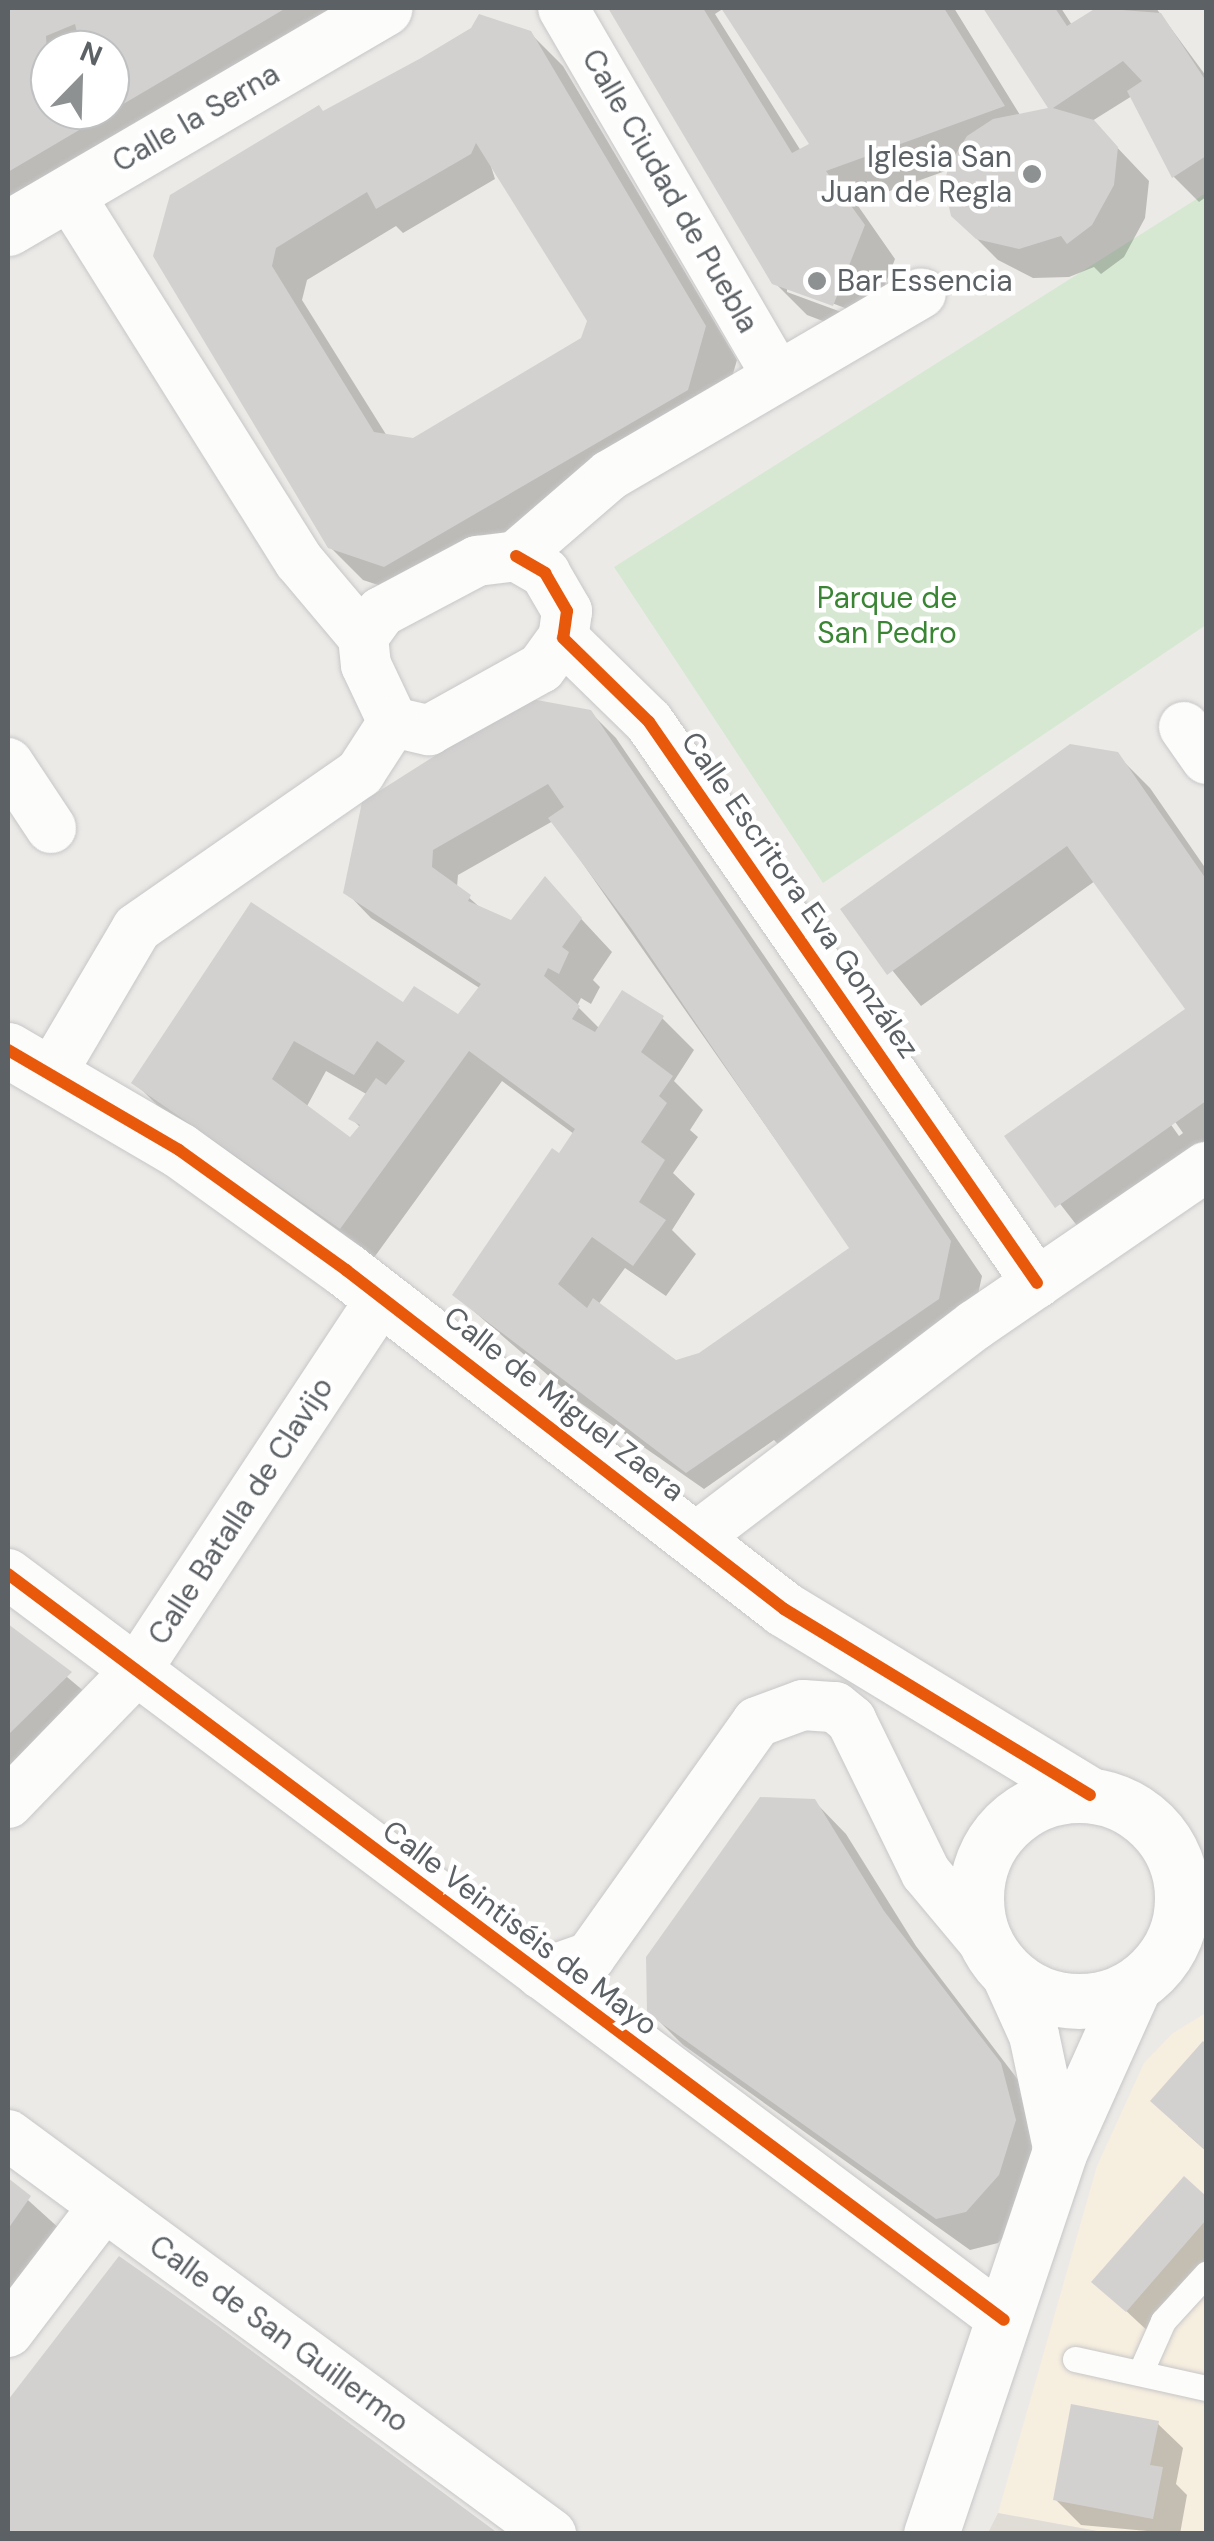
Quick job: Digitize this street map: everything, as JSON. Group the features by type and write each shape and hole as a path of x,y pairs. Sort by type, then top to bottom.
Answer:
{"street":[{"name":"Calle la Serna","path":"8,228 385,8"},
{"name":"Calle Ciudad de Puebla","path":"563,8 776,375"},
{"path":"68,194 299,561 363,636 366,665 393,722"},
{"path":"363,636 381,612 477,561 516,556 610,475 921,293"},
{"path":"393,722 429,730 542,668 563,638 566,611 546,573 516,556"},
{"name":"Calle Escritora Eva González","path":"563,638 649,722 1037,1283"},
{"path":"29,1062 137,928 360,772 393,722"},
{"path":"8,763 51,828"},
{"name":"Calle de Miguel Zaera","path":"29,1062 179,1150 382,1297 838,1646 1090,1795"},
{"path":"694,1539 1037,1283 1206,1167"},
{"name":"Calle Batalla de Clavijo","path":"8,1803 135,1672 382,1297"},
{"name":"Calle Veintiséis de Mayo","path":"8,1574 1004,2320"},
{"path":"541,1974 590,1957 758,1722 803,1705 835,1708 851,1720 926,1873 996,1958 1056,1999 1086,2001 1206,1962"},
{"path":"1059,2153 1034,2035 996,1958 976,1883 985,1853 1029,1808 1090,1795 1123,1805 1150,1824 1206,1850"},
{"path":"931,2534 1059,2153 1138,1983 1177,1933 1182,1904 1180,1875 1150,1824"},
{"name":"Calle de San Guillermo","path":"8,2134 551,2534"},
{"path":"8,2332 104,2206"}],"lane":[{"path":"1140,2373 1162,2321 1206,2274"},
{"path":"1076,2360 1206,2388"}],"shaded area":[{"path":"1206,2013 1206,2533 1108,2533 998,2513 1097,2166 1144,2063 1173,2033"},
{"path":"998,2513 1108,2533 988,2533"}],"green space":[{"name":"Parque de San Pedro","path":"1206,193 1206,625 823,883 614,567"}],"building":[{"path":"8,8 286,8 130,100 130,30 76,30 75,24 60,30 30,30 30,130 79,130 8,172"},
{"path":"608,8 703,8 792,153 809,144 721,8 944,8 1005,106 826,171 865,225 833,306 772,284"},
{"path":"983,8 1055,8 1067,26 1096,8 1161,13 1206,81 1206,156 1172,178 1127,91 1142,81 1123,61 1053,108 1094,120 1118,147 1114,185 1092,225 1067,244 1061,236 1019,249 976,239 951,216 944,184 949,165 967,136 993,119 1048,108"},
{"path":"479,14 531,31 706,326 688,390 384,567 328,548 153,256 170,195 319,105 323,111 471,28","holes":["476,143 587,321 581,338 413,438 374,432 272,266 276,248 367,192 376,209 471,154"]},
{"path":"526,698 591,710 951,1241 939,1299 686,1473 452,1295 552,1148 559,1153 575,1129 469,1051 340,1229 131,1083 251,902 403,1002 414,986 458,1014 481,984 343,893 362,802","holes":["548,784 564,807 548,818 631,928 849,1248 699,1353 676,1360 593,1298 587,1308 558,1284 592,1237 633,1266 666,1220 639,1202 665,1160 641,1142 667,1103 659,1096 673,1076 641,1052 664,1016 622,990 595,1032 572,1019 580,1006 544,976 548,968 559,974 569,952 562,947 582,918 545,876 511,920 468,901 471,895 432,867 433,850","294,1041 354,1075 377,1041 405,1061 386,1085 376,1078 348,1119 360,1125 350,1137 272,1079"]},
{"path":"1070,744 1118,752 1206,879 1206,1101 1055,1208 1004,1136 1185,1009 1067,846 887,975 840,909"},
{"path":"8,1624 72,1672 8,1735"},
{"path":"760,1797 815,1799 884,1911 1001,2063 1016,2120 999,2175 966,2212 936,2219 647,2013 646,1957"},
{"path":"1203,2041 1206,2044 1206,2151 1150,2101"},
{"path":"1184,2176 1206,2196 1206,2220 1126,2312 1091,2282"},
{"path":"8,2178 31,2196 8,2229"},
{"path":"119,2256 499,2534 8,2534 8,2400"},
{"path":"1071,2404 1159,2421 1150,2465 1163,2467 1153,2519 1053,2500"}],"cycle path":[{"path":"516,556 545,573 567,611 563,638 649,722 1037,1283"},
{"path":"8,1050 179,1150 346,1270 784,1609 1090,1795"},
{"path":"8,1574 1004,2320"}],"place":[{"name":"Iglesia San Juan de Regla","path":"1032,174"},
{"name":"Bar Essencia","path":"817,281"}]}
